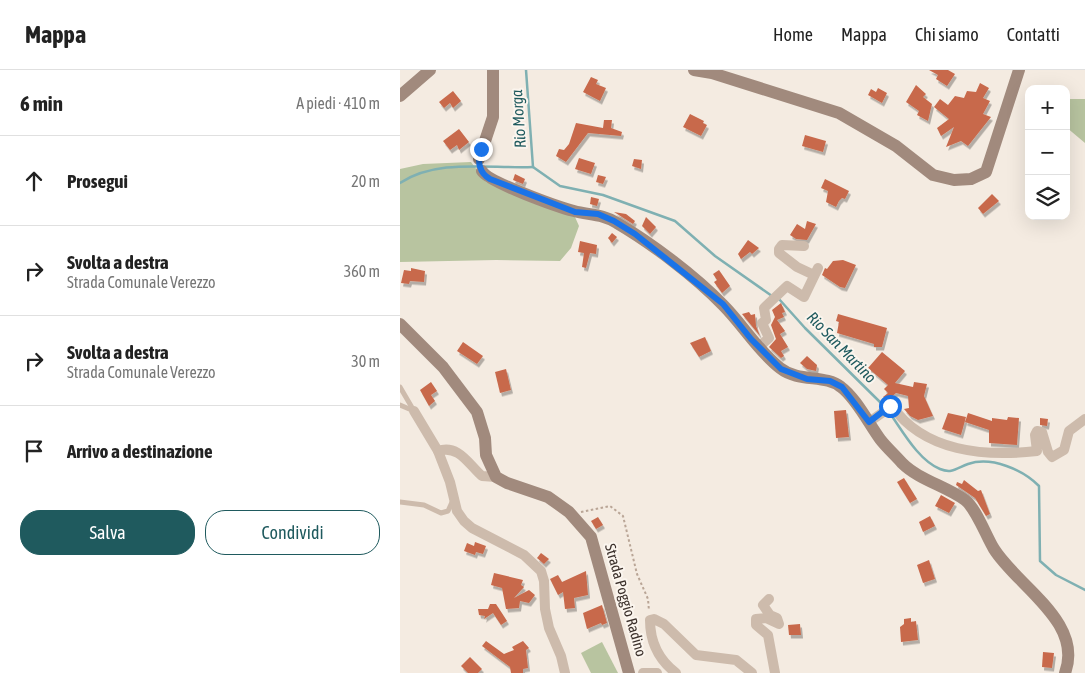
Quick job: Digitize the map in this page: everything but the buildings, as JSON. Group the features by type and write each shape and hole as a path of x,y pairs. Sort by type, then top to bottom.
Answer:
{"street":[{"path":"400,96 430,70"},
{"path":"493,70 493,117 480,165 485,176 575,212 598,214 614,221 635,234 723,304 781,369 807,379 830,381 842,387 881,441 903,464 967,501 994,550 1039,598 1060,626 1066,639 1068,650 1068,665 1065,673"},
{"path":"694,70 712,73 839,112 896,146 933,174 954,180 971,179 986,172 1019,70"},
{"path":"763,351 762,346 769,338 762,324 766,320 764,308 787,286 804,296 816,271 797,267 779,253 779,249 782,245 804,246"},
{"path":"400,324 443,367 478,412 485,438 486,455 496,477 482,476 461,455 452,450 438,451"},
{"path":"869,422 886,410 928,440 951,447 998,454 1037,451 1035,435 1037,431 1042,432 1048,452 1052,457 1064,450 1069,431 1085,419"},
{"path":"414,411 438,451 456,500 457,511 472,528 524,555 541,571 544,581 544,600 549,628 561,656 565,673"},
{"name":"Strada Poggio Radino","path":"496,477 507,483 548,497 573,516 591,537 629,673"},
{"path":"769,599 764,606 770,615 777,618 779,624 766,618 756,619 756,625 768,635 775,673"},
{"path":"676,673 666,665 654,648 650,620 654,619 664,624 696,655 736,660 752,673"},
{"path":"643,673 657,673"}],"lane":[{"path":"400,387 414,411"},
{"path":"400,405 414,411"},
{"path":"400,502 424,506 441,513 448,511 451,500 456,500"}],"path":[{"path":"573,516 588,509 610,506 623,516 637,574 648,599 650,620"}],"green space":[{"path":"1070,99 1085,99 1085,143 1070,130"},
{"path":"471,162 486,182 575,217 579,226 571,248 560,261 400,262 400,169 423,164"},
{"path":"602,642 618,673 591,673 581,653"}],"waterway":[{"name":"Rio Morga","path":"526,70 533,167"},
{"path":"400,183 415,175 447,167 533,167"},
{"name":"Rio San Martino","path":"533,167 560,186 603,195 675,221 715,256 772,296"},
{"name":"Rio San Martino","path":"779,299 805,328 885,407"},
{"name":"Rio San Martino","path":"889,412 918,452 932,465 940,469 951,471 977,462 997,463 1016,470 1039,486 1040,561 1056,575 1085,590"}],"route":[{"path":"481,149 479,166 485,176 490,179 575,212 598,214 635,234 723,304 751,339 781,369 807,379 830,381 842,387 869,422 890,406"}]}
